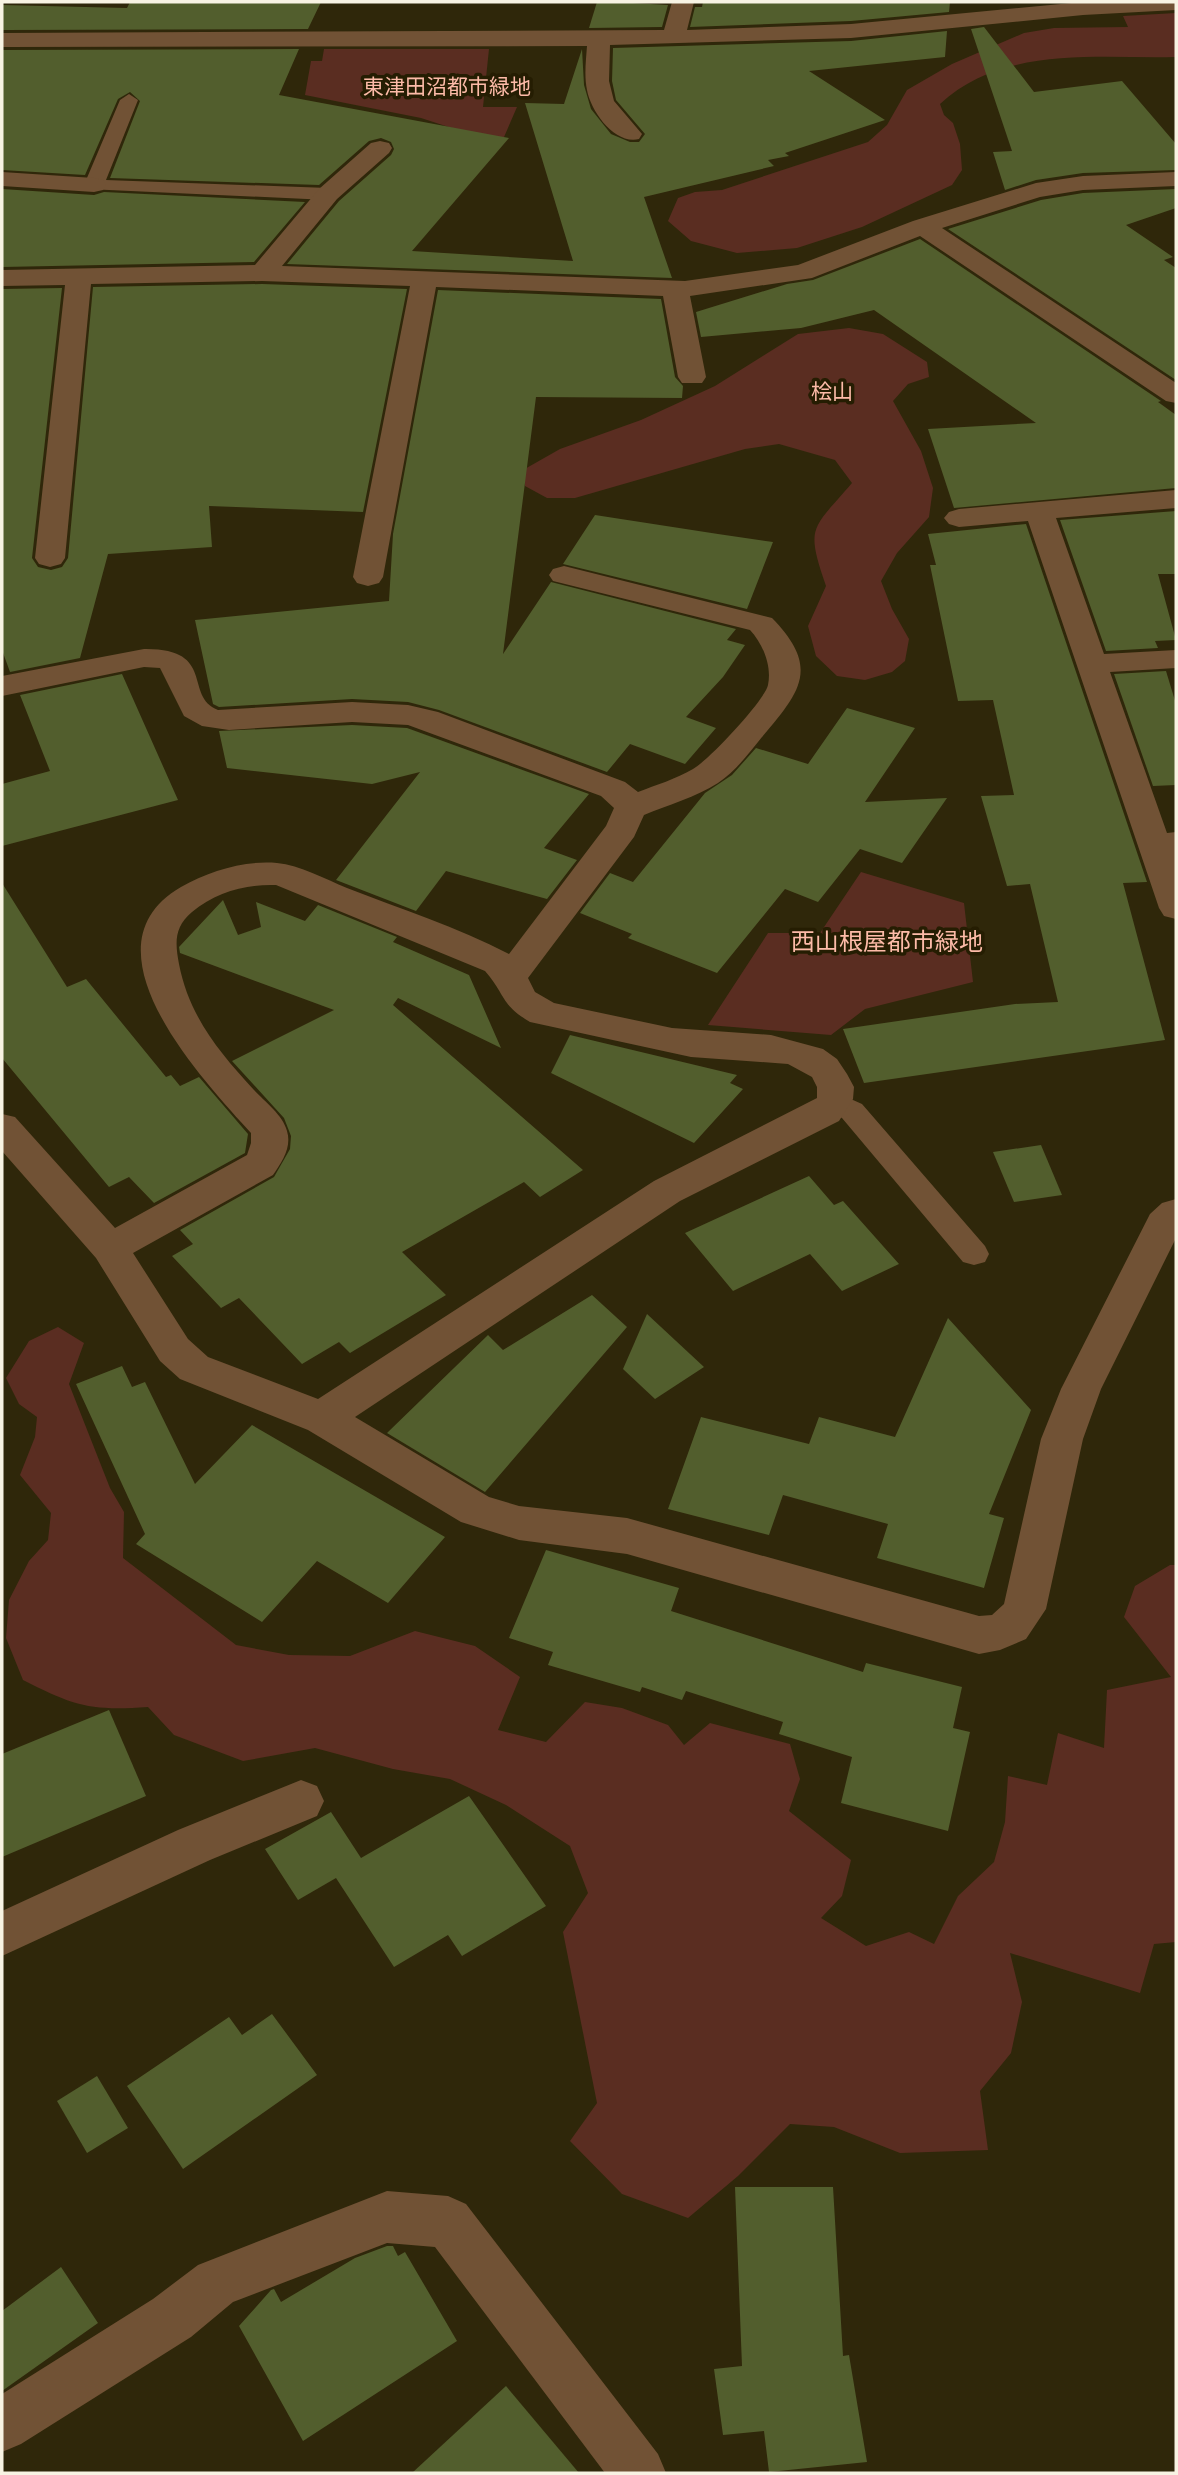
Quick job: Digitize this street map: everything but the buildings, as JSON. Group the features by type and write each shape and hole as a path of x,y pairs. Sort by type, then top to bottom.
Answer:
{"street":[{"path":"674,38 683,2"},
{"path":"2,40 674,38 810,33 1094,7 1176,3"},
{"path":"599,38 597,93 608,114 630,134"},
{"path":"262,273 328,194 380,148"},
{"path":"2,179 94,185"},
{"path":"2,278 262,273 675,288 803,272 922,226 1036,190 1095,182 1176,179"},
{"path":"922,226 1176,395"},
{"path":"50,558 79,277"},
{"path":"368,577 425,277"},
{"path":"675,288 692,377"},
{"path":"959,518 1176,499"},
{"path":"1040,513 1092,664 1165,844 1176,908"},
{"path":"564,575 761,624 772,634 785,675 786,686 781,694 722,764 704,777 630,808"},
{"path":"2,687 144,657 162,659 177,667 193,707 200,715 227,720 356,711 404,713 427,719 613,789 626,799 630,808 622,829 510,977"},
{"path":"1092,664 1176,659"},
{"path":"110,1248 260,1165 269,1152 272,1140 268,1128 213,1066 176,1014 159,951 160,927 179,903 209,885 250,872 280,874 474,951 497,963 510,977 521,1000 543,1013 694,1044 793,1051 826,1067 837,1090 835,1102 826,1112 667,1191 323,1418"},
{"path":"2,1127 110,1248 174,1350 194,1368 323,1418 476,1510 519,1523 627,1536 979,1635 1002,1633 1016,1623 1024,1609 1062,1439 1081,1389 1164,1224 1176,1213"},
{"path":"2,1934 194,1845 301,1801"},
{"path":"2,2426 172,2318 216,2283 387,2217 448,2222 639,2473"}],"lane":[{"path":"130,100 94,185 328,194"},
{"path":"835,1102 852,1111 974,1254"}],"green space":[{"path":"1176,13 1176,57 1052,59 992,72 965,85 940,104 944,115 953,123 960,144 962,170 952,185 862,227 797,248 737,253 691,241 668,221 678,198 695,192 722,190 868,142 887,125 907,90 952,64 1024,33 1054,28 1128,27 1123,16"},
{"name":"東津田沼都市緑地","path":"324,49 489,49 483,107 517,107 501,144 421,118 305,95 311,61 322,61"},
{"name":"桧山","path":"849,328 883,334 927,362 929,377 908,384 893,401 921,451 933,488 929,517 897,553 881,581 892,609 909,639 905,661 892,672 865,680 837,676 816,656 808,626 826,586 816,551 816,529 828,510 852,483 835,460 779,444 745,449 575,498 547,498 525,486 523,470 560,449 641,420 715,386 798,334"},
{"name":"西山根屋都市緑地","path":"861,872 964,903 973,982 865,1009 831,1035 708,1025 768,933 820,933"},
{"path":"58,1327 84,1343 69,1384 110,1488 124,1512 123,1558 236,1645 289,1655 350,1656 415,1631 475,1646 520,1677 498,1730 546,1742 585,1702 622,1708 668,1725 684,1745 710,1723 790,1744 800,1779 789,1811 851,1860 842,1896 821,1918 866,1946 909,1932 934,1944 958,1896 994,1862 1005,1822 1008,1776 1047,1785 1058,1733 1104,1748 1107,1690 1171,1677 1124,1617 1135,1586 1170,1565 1176,1565 1176,1942 1154,1944 1140,1993 1010,1953 1022,2002 1011,2053 980,2091 988,2150 900,2153 834,2127 790,2124 738,2176 688,2218 622,2194 570,2141 597,2103 563,1932 588,1893 570,1846 506,1805 450,1779 393,1769 315,1748 243,1761 174,1735 148,1707 111,1708 83,1705 23,1680 6,1638 9,1600 29,1561 48,1540 51,1513 20,1475 35,1437 37,1417 19,1404 6,1378 29,1341"}]}
